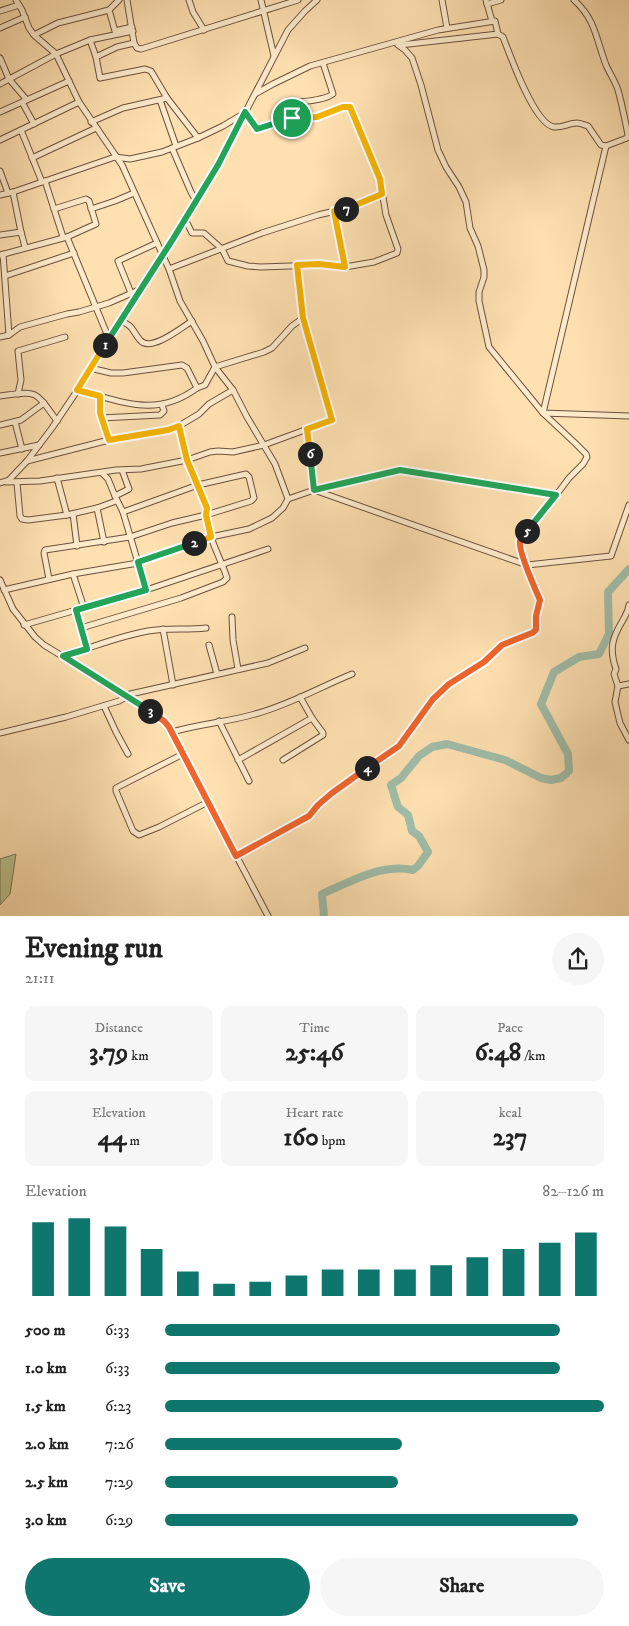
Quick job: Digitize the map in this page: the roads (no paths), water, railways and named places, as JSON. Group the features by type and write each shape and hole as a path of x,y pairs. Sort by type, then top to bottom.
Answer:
{"street":[{"path":"34,35 58,23 108,10 119,0"},
{"path":"127,0 134,43 137,48 141,49 298,0"},
{"path":"189,0 193,12 204,30"},
{"path":"261,0 274,57"},
{"path":"2,483 16,474 57,421 108,339 142,289 218,165 288,30 299,16 317,0"},
{"path":"442,0 447,28"},
{"path":"501,0 486,2 492,21 496,22 498,34 502,37 526,94 538,113 550,126 577,123 588,126 601,145 606,146 627,138 625,120 618,91 607,66 595,28 581,6 574,0"},
{"path":"0,12 18,2 29,28 34,35 56,54 79,102 122,165 169,269 180,301 215,367 233,390 275,464 288,500"},
{"path":"108,10 115,31 132,29"},
{"path":"0,28 25,17"},
{"path":"256,94 310,66 386,43 438,30 492,21"},
{"path":"0,84 56,54 90,40 132,29"},
{"path":"398,46 498,34"},
{"path":"90,40 100,78 145,69 150,70 167,98 198,138"},
{"path":"96,57 117,47 134,43"},
{"path":"236,856 309,816 332,793 399,746 433,699 449,684 484,662 502,645 536,630 536,616 540,600 531,582 520,548 520,541 587,457 575,442 543,413 489,347 479,301 484,270 478,246 470,228 466,202 438,150 412,58 406,50 386,43"},
{"path":"0,58 9,79 24,100 34,124"},
{"path":"292,118 290,106 292,103 315,100 333,94 324,63"},
{"path":"0,112 69,81"},
{"path":"91,122 123,108 167,98"},
{"path":"160,100 174,147 196,201"},
{"path":"0,140 79,102"},
{"path":"185,219 192,233 204,233 222,249 228,260 240,264 261,267 319,264 345,267 374,262 397,253 398,249 386,215 380,179 350,107 343,107 317,117 292,118 257,129 245,112"},
{"path":"0,194 43,182 115,157 130,160 162,152 223,126 245,112"},
{"path":"32,158 96,128"},
{"path":"22,130 108,339"},
{"path":"543,413 606,146"},
{"path":"0,172 10,192 25,247"},
{"path":"91,209 134,193"},
{"path":"169,269 262,233 318,215 348,208 382,194"},
{"path":"9,334 2,254 65,237 96,224 86,199 54,209"},
{"path":"334,211 345,267"},
{"path":"0,235 21,232"},
{"path":"131,293 118,261 157,243"},
{"path":"5,276 74,253"},
{"path":"2,483 17,483 141,469 187,460 210,452 233,452 264,445 332,420 303,318 297,265"},
{"path":"0,337 20,327 96,307 142,289"},
{"path":"77,390 139,405 162,405 185,397 197,388 205,385 215,367 272,348 292,326 303,318"},
{"path":"121,321 132,326 140,341 145,344 162,340 192,321"},
{"path":"18,394 21,380 18,351 65,337"},
{"path":"90,368 111,373 123,373 182,365 187,368 197,388"},
{"path":"27,461 109,440 168,430 200,414 209,404 233,390"},
{"path":"0,396 35,394 57,421"},
{"path":"100,396 101,418 109,440"},
{"path":"0,424 21,420 44,403"},
{"path":"101,418 160,414 164,411 162,405"},
{"path":"543,413 629,416"},
{"path":"15,422 22,449"},
{"path":"81,628 182,598 223,582 226,578 211,537 206,515 207,508 187,460 179,426"},
{"path":"307,429 314,490"},
{"path":"0,453 39,445"},
{"path":"17,483 20,516 22,519 28,520 98,508 129,489 122,470"},
{"path":"4,590 49,579 138,562 211,537 231,534 272,518 283,508 288,500 314,490 400,470 556,495"},
{"path":"102,473 108,479 123,512 146,590"},
{"path":"49,579 44,552 130,537 251,501 254,495 248,475 198,485 123,512"},
{"path":"57,478 70,514 78,546"},
{"path":"314,490 527,565 610,556 629,505"},
{"path":"98,508 104,542"},
{"path":"24,625 146,590 268,549"},
{"path":"73,574 84,608"},
{"path":"0,580 6,597 24,625 44,645 164,721 172,732 268,916"},
{"path":"0,597 6,597"},
{"path":"629,606 612,645 611,655 616,669 614,674 618,686 615,702 620,723 629,740"},
{"path":"76,610 87,649"},
{"path":"232,617 233,640 238,669"},
{"path":"63,656 130,635 163,629 188,630 206,628"},
{"path":"163,629 173,684"},
{"path":"209,645 217,674"},
{"path":"0,733 104,706 127,696 268,663 305,648"},
{"path":"172,732 255,714 352,674"},
{"path":"618,686 629,684"},
{"path":"283,760 323,735 300,697"},
{"path":"104,706 128,754"},
{"path":"238,760 312,718"},
{"path":"218,721 249,781"},
{"path":"182,754 116,788 133,832 139,835 208,802"}],"waterway":[{"path":"324,916 322,894 378,871 389,869 413,870 428,852 419,836 412,831 408,815 398,807 391,785 401,778 419,756 432,747 447,744 505,760 541,778 551,780 561,778 569,771 568,754 541,704 554,672 579,657 599,654 609,634 608,592 629,569"}]}
